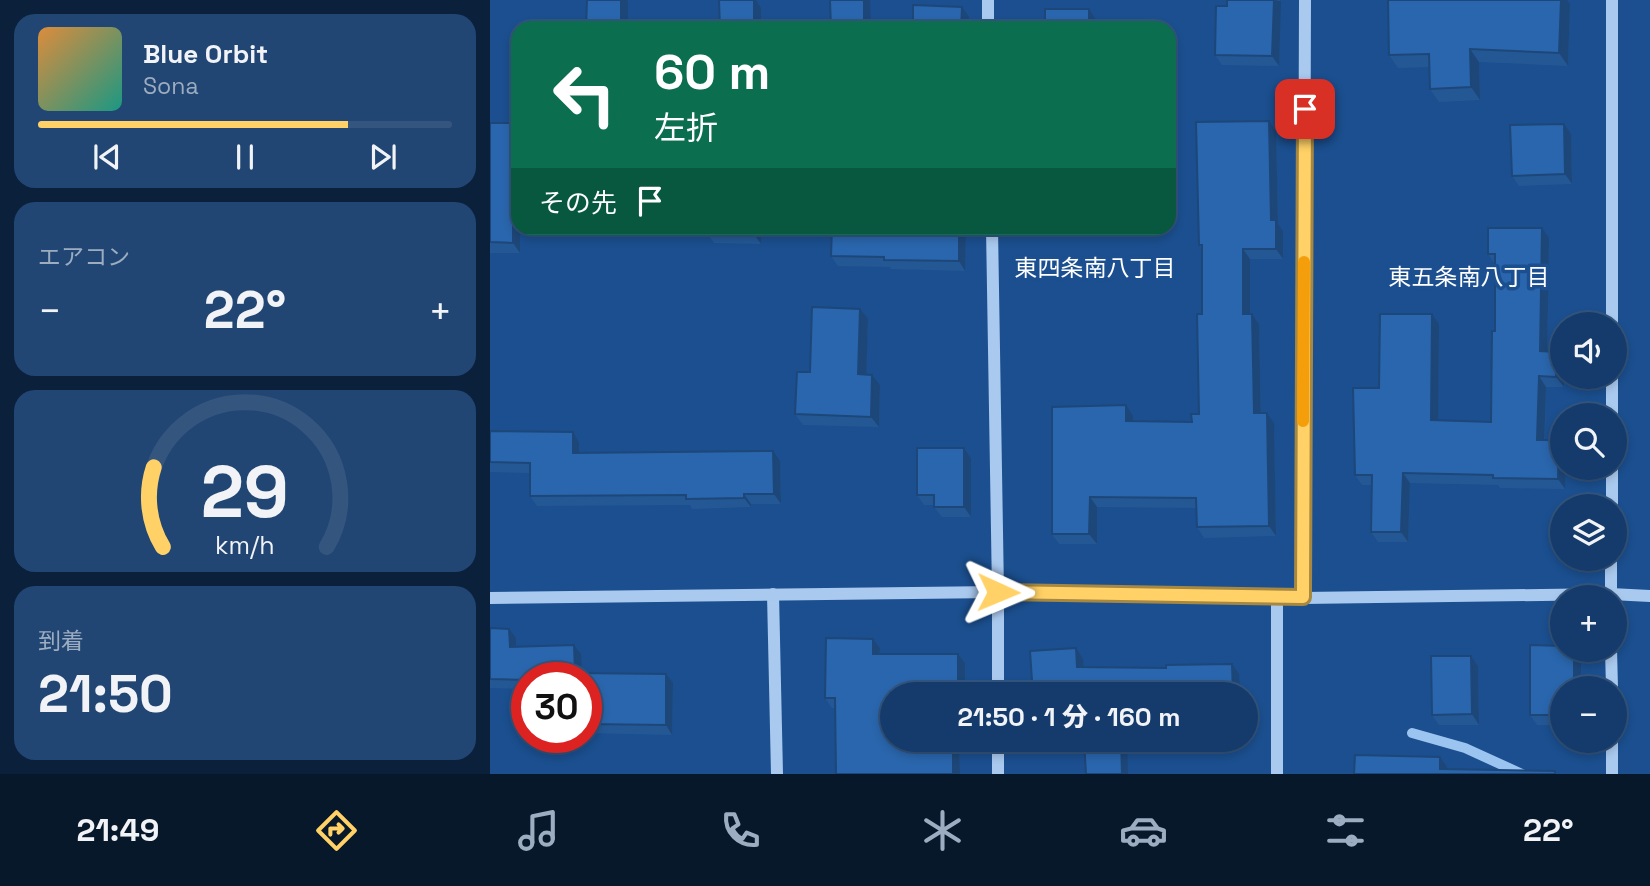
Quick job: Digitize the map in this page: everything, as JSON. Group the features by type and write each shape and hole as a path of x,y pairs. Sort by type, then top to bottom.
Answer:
{"street":[{"path":"988,0 988,21"},
{"path":"1303,597 1305,0"},
{"path":"1612,0 1612,312"},
{"path":"992,235 998,682"},
{"path":"490,598 998,592 1277,597 1550,596"},
{"path":"773,594 777,774"},
{"path":"1627,596 1650,596"},
{"path":"1277,597 1278,774"},
{"path":"998,752 998,774"},
{"path":"1612,753 1612,774"}],"building":[{"path":"587,0 621,0 621,21 586,21"},
{"path":"719,0 754,0 754,21 720,21"},
{"path":"830,0 864,0 864,21 831,21"},
{"path":"1227,0 1274,0 1272,56 1215,55 1216,6 1227,6"},
{"path":"1388,0 1561,0 1559,53 1470,49 1471,87 1430,89 1429,54 1389,55"},
{"path":"913,5 962,7 961,21 913,21"},
{"path":"1045,9 1089,9 1089,21 1045,21"},
{"path":"1269,121 1271,220 1276,220 1276,249 1243,249 1243,314 1252,314 1254,413 1267,413 1269,526 1197,527 1196,498 1090,497 1089,534 1052,534 1052,407 1126,405 1126,421 1192,422 1191,414 1199,414 1197,314 1202,314 1202,245 1199,245 1196,122"},
{"path":"490,123 511,123 513,243 490,242"},
{"path":"1564,124 1565,174 1512,176 1510,125"},
{"path":"1488,228 1542,228 1540,351 1550,352 1550,377 1539,376 1537,440 1550,440 1550,479 1403,473 1401,532 1371,532 1372,475 1355,475 1353,388 1379,388 1380,314 1432,314 1431,420 1491,422 1495,254 1488,254"},
{"path":"832,235 959,235 959,261 831,256"},
{"path":"812,307 860,309 858,374 872,375 871,417 795,414 797,372 810,372"},
{"path":"490,431 573,432 573,453 773,451 774,494 744,494 744,498 686,499 686,495 530,496 530,463 490,462"},
{"path":"917,448 964,448 964,507 934,507 934,495 917,495"},
{"path":"490,628 509,629 510,647 574,645 575,662 511,662 511,680 490,679"},
{"path":"826,638 873,639 873,654 958,654 958,682 880,682 880,752 953,752 953,774 836,774 835,698 825,698"},
{"path":"1530,645 1550,646 1550,662 1574,662 1574,676 1550,676 1550,715 1530,715"},
{"path":"1076,648 1077,667 1166,668 1166,665 1232,664 1233,682 1032,682 1030,651"},
{"path":"1431,656 1471,656 1472,714 1432,715"},
{"path":"602,673 666,674 666,725 602,724"},
{"path":"1085,752 1121,752 1122,774 1086,774"},
{"path":"1355,755 1440,757 1440,769 1555,771 1555,774 1354,774"}],"waterway":[{"path":"1412,733 1465,748 1522,774"}],"slow traffic":[{"path":"1303,421 1304,262"}],"district":[{"name":"東四条南八丁目","path":"1095,268"},
{"name":"東五条南八丁目","path":"1469,277"}],"route":[{"path":"998,592 1303,597 1305,109"}]}
